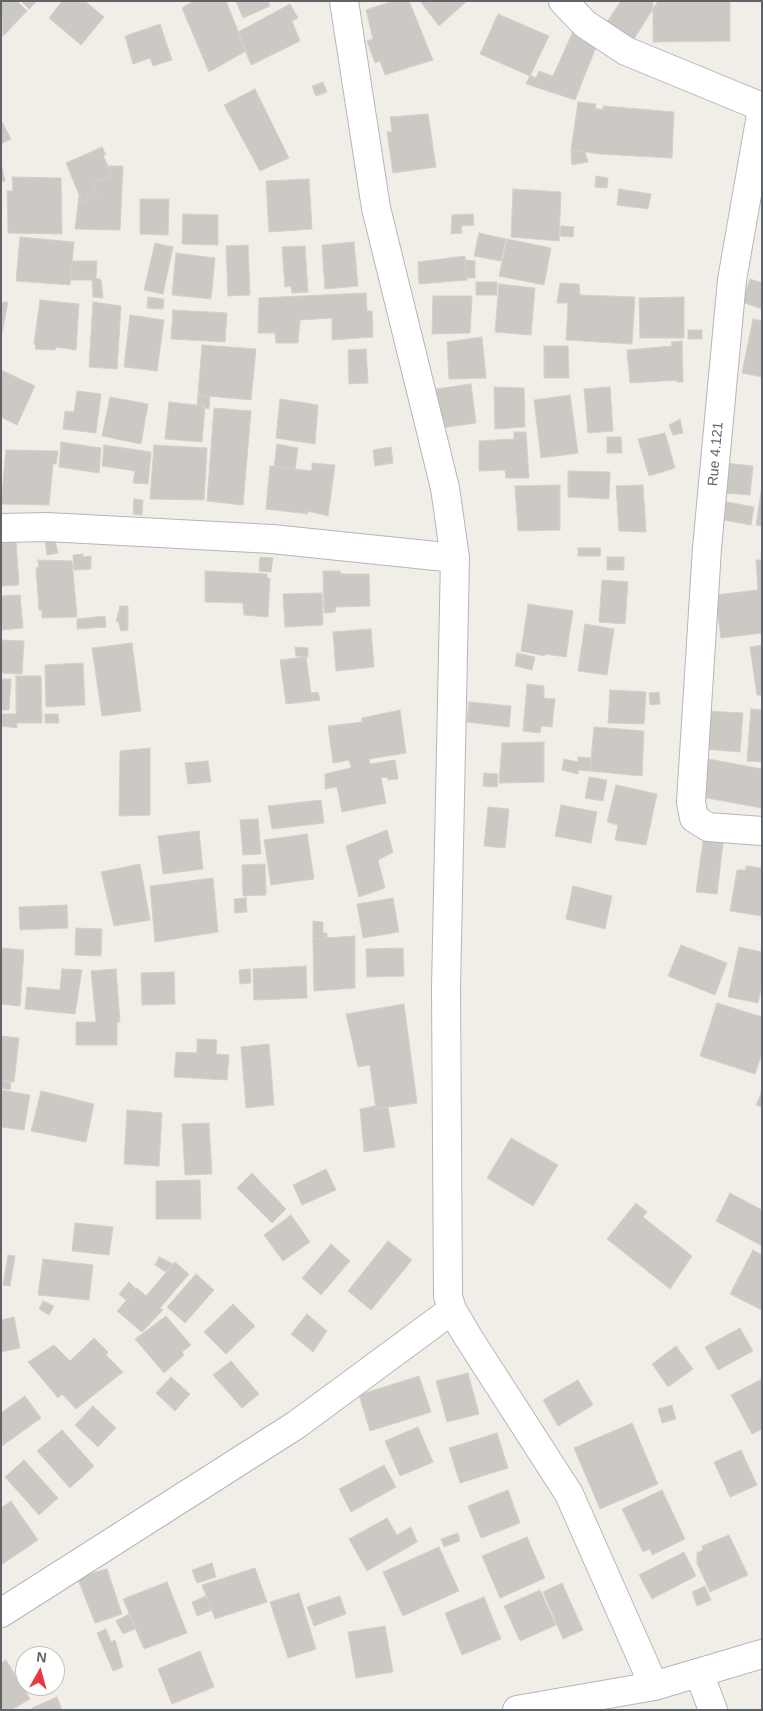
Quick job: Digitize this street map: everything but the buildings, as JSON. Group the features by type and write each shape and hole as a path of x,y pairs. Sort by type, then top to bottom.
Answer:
{"street":[{"path":"344,1 376,208 445,488 455,558 446,988 448,1296 452,1310 569,1494 654,1686"},
{"path":"563,1 585,24 626,51 762,108"},
{"name":"Rue 4.121","path":"762,108 732,280 707,548 691,802 694,818 708,827 762,831"},
{"path":"1,528 47,527 272,539 455,558"},
{"path":"1,1613 296,1424 452,1310"},
{"path":"517,1710 654,1686 762,1654"},
{"path":"699,1672 713,1710"}]}
